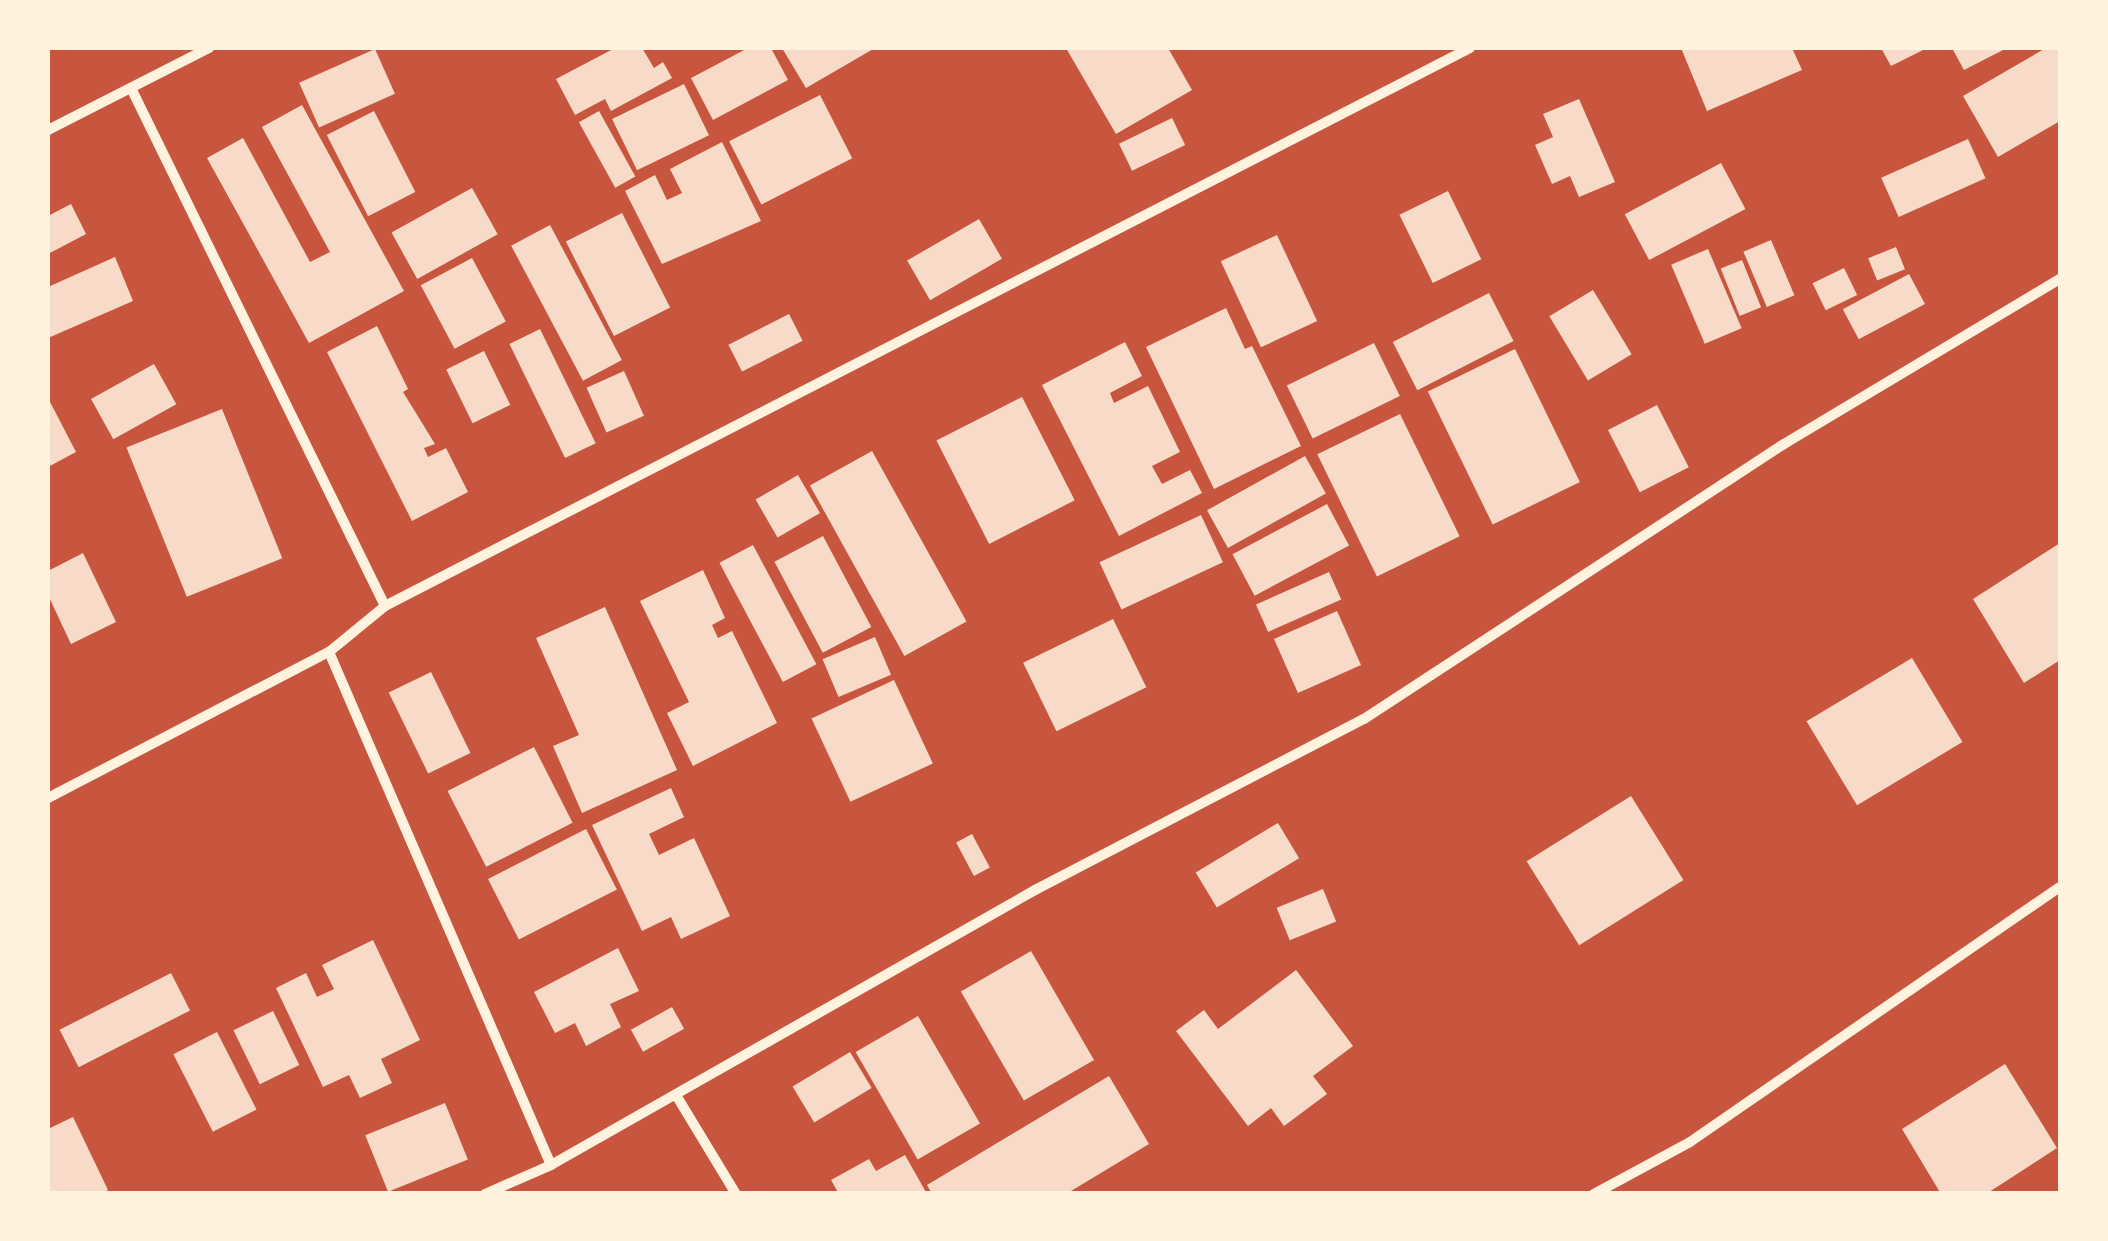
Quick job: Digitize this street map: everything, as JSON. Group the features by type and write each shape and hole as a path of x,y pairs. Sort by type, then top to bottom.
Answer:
{"street":[{"path":"48,130 209,48"},
{"path":"48,798 329,652 384,606 1470,48"},
{"path":"130,88 384,606"},
{"path":"485,1194 551,1164 1036,890 1364,719 1784,444 2060,279"},
{"path":"329,652 551,1164"},
{"path":"1594,1194 1690,1142 2060,887"},
{"path":"676,1095 736,1194"}],"building":[{"path":"615,48 642,48 654,68 663,62 672,78 611,111 605,99 575,115 556,79"},
{"path":"748,48 771,48 788,80 713,120 691,78"},
{"path":"782,48 875,48 806,88"},
{"path":"1066,48 1168,48 1192,90 1116,134"},
{"path":"1681,48 1792,48 1802,70 1707,111"},
{"path":"1881,48 1927,48 1891,66"},
{"path":"1952,48 2007,48 1964,70"},
{"path":"2046,48 2060,48 2060,121 1998,157 1963,96"},
{"path":"375,49 395,94 319,128 299,83"},
{"path":"684,84 709,135 637,170 612,119"},
{"path":"820,95 852,158 761,205 729,141"},
{"path":"1579,99 1615,182 1579,197 1570,176 1552,184 1535,145 1553,137 1543,114"},
{"path":"302,105 404,291 309,343 207,158 243,138 310,262 330,252 262,127"},
{"path":"374,111 415,192 368,216 327,135"},
{"path":"599,111 635,177 615,188 579,122"},
{"path":"1172,118 1185,145 1132,171 1119,144"},
{"path":"1968,139 1985,178 1899,217 1881,178"},
{"path":"722,142 761,221 662,264 625,191 655,175 667,200 682,193 670,169"},
{"path":"1721,163 1745,209 1649,260 1625,214"},
{"path":"472,188 498,234 417,279 392,233"},
{"path":"1448,191 1481,259 1433,283 1399,215"},
{"path":"71,204 86,234 48,254 48,216"},
{"path":"622,213 670,307 614,336 566,242"},
{"path":"979,219 1002,259 930,300 907,260"},
{"path":"550,225 622,360 583,381 511,246"},
{"path":"1277,235 1317,321 1261,347 1221,261"},
{"path":"1771,240 1794,295 1767,307 1743,252"},
{"path":"1896,247 1905,269 1877,280 1868,258"},
{"path":"1708,249 1742,328 1705,344 1671,265"},
{"path":"115,257 133,301 48,338 48,287"},
{"path":"472,258 506,322 455,349 421,285"},
{"path":"1742,260 1761,307 1740,316 1721,269"},
{"path":"1844,268 1857,295 1826,310 1813,283"},
{"path":"1909,274 1925,304 1859,339 1843,309"},
{"path":"1593,290 1632,354 1588,381 1549,316"},
{"path":"1489,293 1514,341 1417,390 1393,342"},
{"path":"1226,308 1245,349 1252,346 1301,446 1214,489 1146,347"},
{"path":"789,314 803,341 742,372 728,345"},
{"path":"377,326 408,389 403,392 435,444 424,448 428,457 446,448 468,492 412,521 327,352"},
{"path":"540,329 596,443 565,458 509,344"},
{"path":"1125,342 1142,376 1110,393 1114,403 1148,386 1180,452 1152,466 1162,484 1190,470 1202,493 1119,536 1042,385"},
{"path":"1374,343 1400,396 1313,439 1287,386"},
{"path":"1515,349 1580,482 1493,525 1428,392"},
{"path":"484,351 510,405 473,423 446,369"},
{"path":"154,364 176,404 113,439 91,399"},
{"path":"624,371 644,416 606,432 587,388"},
{"path":"1022,397 1075,500 989,544 936,441"},
{"path":"48,398 76,452 48,467"},
{"path":"1657,405 1689,467 1640,492 1608,430"},
{"path":"222,409 282,558 187,597 127,448"},
{"path":"1400,414 1460,536 1377,577 1317,454"},
{"path":"872,451 967,622 904,656 810,485"},
{"path":"1305,456 1326,494 1228,548 1207,510"},
{"path":"798,475 820,513 778,538 756,499"},
{"path":"1327,504 1349,545 1255,596 1233,554"},
{"path":"1201,515 1223,562 1121,609 1099,562"},
{"path":"823,536 871,627 823,653 774,562"},
{"path":"2060,543 2060,660 2024,683 1973,599"},
{"path":"753,545 816,664 783,682 719,563"},
{"path":"83,553 116,622 71,644 48,595 48,571"},
{"path":"703,570 725,618 712,625 718,638 732,631 777,723 693,766 667,713 689,702 640,601"},
{"path":"1329,572 1341,599 1268,632 1256,605"},
{"path":"605,607 677,770 582,813 553,746 579,735 536,638"},
{"path":"1337,611 1361,665 1298,693 1274,639"},
{"path":"1113,619 1146,687 1056,731 1023,663"},
{"path":"875,637 891,675 839,697 823,659"},
{"path":"1912,658 1962,742 1857,805 1807,721"},
{"path":"431,672 470,753 428,773 389,693"},
{"path":"894,680 933,763 850,802 812,718"},
{"path":"534,747 573,823 486,867 448,791"},
{"path":"671,788 684,817 649,834 659,855 694,838 730,916 681,939 671,917 642,931 592,825"},
{"path":"1631,796 1683,880 1579,945 1527,861"},
{"path":"1278,823 1299,858 1217,908 1196,872"},
{"path":"586,829 617,890 519,940 488,879"},
{"path":"972,834 990,868 974,876 956,842"},
{"path":"1323,889 1336,921 1290,940 1277,908"},
{"path":"373,940 420,1040 381,1059 392,1083 360,1098 349,1075 323,1087 276,988 306,973 317,997 334,989 322,965"},
{"path":"618,948 639,991 610,1004 621,1027 586,1046 575,1023 555,1033 534,992"},
{"path":"1031,951 1094,1060 1024,1101 961,991"},
{"path":"1296,970 1353,1046 1313,1076 1327,1094 1284,1126 1271,1108 1248,1126 1176,1031 1204,1010 1218,1029"},
{"path":"171,973 190,1010 79,1067 60,1030"},
{"path":"672,1007 684,1029 643,1052 631,1030"},
{"path":"273,1011 299,1065 260,1084 233,1030"},
{"path":"918,1016 980,1123 918,1159 856,1052"},
{"path":"217,1032 256,1110 213,1132 173,1054"},
{"path":"850,1052 872,1088 814,1123 793,1087"},
{"path":"2005,1064 2057,1148 1986,1194 1941,1194 1902,1129"},
{"path":"1109,1076 1149,1144 1066,1194 932,1194 927,1185"},
{"path":"445,1103 468,1160 388,1192 365,1135"},
{"path":"73,1117 108,1190 100,1194 48,1194 48,1129"},
{"path":"905,1155 927,1194 839,1194 831,1180 869,1159 876,1171"}]}
